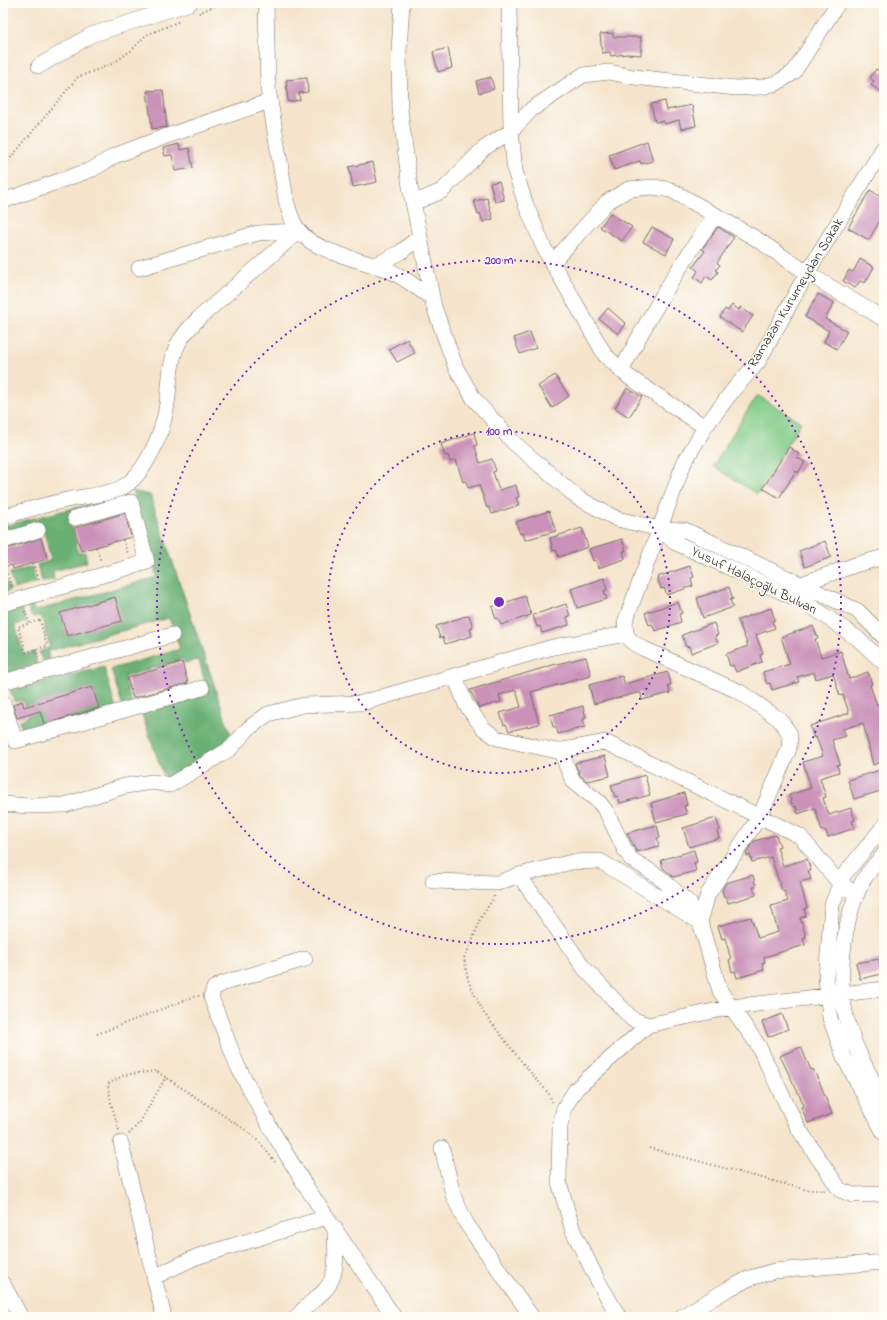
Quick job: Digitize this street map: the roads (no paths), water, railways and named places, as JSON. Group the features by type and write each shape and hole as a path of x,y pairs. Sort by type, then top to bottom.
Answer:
{"street":[{"path":"266,3 266,40 270,101 286,200 291,218 299,231 311,242 374,266 389,270 432,298"},
{"name":"Yusuf Halaçoğlu Bulvarı","path":"402,3 399,51 400,110 419,237 432,298 456,368 474,399 513,442 578,498 617,519 660,530 684,530 858,611 884,637"},
{"path":"509,3 511,131 515,171 526,205 552,263 605,356 621,371 705,427"},
{"path":"413,203 442,191 483,149 511,131 532,109 582,75 609,72 736,88 762,88 777,83 794,72 838,3"},
{"path":"39,66 91,35 193,9"},
{"path":"3,201 93,169 114,156 164,137 270,101"},
{"name":"Ramazan Kurumeydan Sokak","path":"626,634 625,622 684,463 705,427 734,389 758,362 807,273 884,147"},
{"path":"552,263 607,202 629,189 654,187 671,190 755,238 807,273 884,320"},
{"path":"621,371 642,329 691,249 716,216"},
{"path":"139,268 258,233 299,231"},
{"path":"3,517 58,502 119,489 131,482 140,472 152,450 164,420 171,370 178,344 186,332 199,318 299,231"},
{"path":"374,266 401,252 419,237"},
{"path":"9,602 147,562 131,502 74,518"},
{"path":"3,541 38,530"},
{"name":"Yusuf Halaçoğlu Bulvarı","path":"660,530 674,542 808,604 857,638 884,663"},
{"path":"801,584 855,565 884,557"},
{"path":"3,804 28,806 65,805 125,786 152,782 170,785 230,749 249,728 268,714 304,705 362,703 455,677 553,647 626,634 632,642 642,648 740,692 780,719 790,734 789,749 760,816 708,894 700,922"},
{"path":"3,682 172,635"},
{"path":"455,677 466,705 483,728 497,738 557,751 605,742 800,836 840,884 857,894"},
{"path":"3,702 15,741 202,688"},
{"path":"562,750 566,765 573,781 599,802 606,811 631,859 658,876 689,903 700,922 720,991 758,1045 798,1128 840,1190 853,1195 884,1194"},
{"path":"884,826 843,876 832,904 826,978 830,1018 844,1057 884,1133"},
{"path":"884,854 864,880 853,903 841,964 845,1012 858,1049 884,1101"},
{"path":"433,881 495,883 519,875 572,862 600,861 700,922"},
{"path":"519,875 584,968 632,1019 648,1025"},
{"path":"305,959 224,983 214,988 211,997 237,1066 255,1099 301,1178 394,1317"},
{"path":"620,1317 597,1279 573,1231 559,1182 560,1126 564,1108 576,1089 648,1025 732,1007 884,989"},
{"path":"121,1143 164,1317"},
{"path":"442,1148 453,1195 466,1223 532,1317"},
{"path":"154,1277 196,1258 331,1222"},
{"path":"297,1317 303,1309 325,1290 334,1277 331,1222"},
{"path":"681,1317 728,1288 750,1278 774,1271 884,1262"},
{"path":"3,1284 20,1317"}]}
